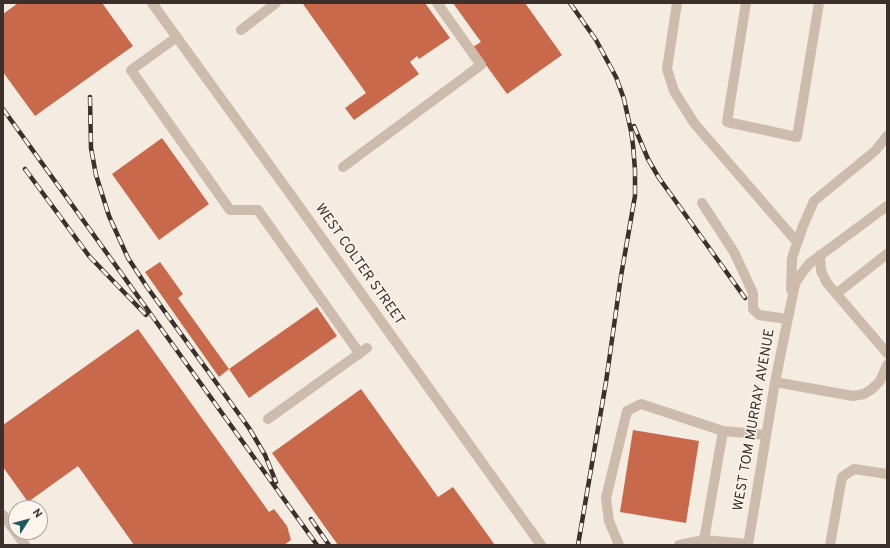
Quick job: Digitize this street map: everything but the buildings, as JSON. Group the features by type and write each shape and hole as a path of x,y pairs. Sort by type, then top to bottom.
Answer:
{"street":[{"name":"WEST COLTER STREET","path":"152,3 541,545"},
{"path":"241,30 276,3"},
{"path":"343,167 481,65 437,3"},
{"path":"676,3 667,69 674,91 694,123 797,242"},
{"path":"746,3 727,122 797,137 819,3"},
{"path":"177,37 131,70 230,210 258,210 363,351 268,419"},
{"path":"790,301 792,258 803,226 814,201 875,151 887,136"},
{"path":"875,151 887,148"},
{"path":"702,203 734,252 753,293 753,309 758,315 787,319"},
{"path":"790,301 795,284 810,263 887,206"},
{"path":"836,294 887,254"},
{"path":"820,255 820,270 827,283 887,353"},
{"name":"WEST TOM MURRAY AVENUE","path":"748,545 790,301"},
{"path":"775,382 853,396 864,394 872,389 880,381 887,365"},
{"path":"619,545 609,521 606,498 627,411 641,404 723,431 766,435"},
{"path":"704,540 723,431"},
{"path":"830,545 842,477 854,469 887,474"},
{"path":"3,515 25,545"},
{"path":"679,545 704,540 748,545"}],"railway":[{"path":"570,3 596,40 616,77 624,99 631,131 635,170 635,196 621,276 606,382 578,545"},
{"path":"90,97 91,148 96,175 109,216 128,258 147,287 249,428 265,455 276,482"},
{"path":"3,109 317,545"},
{"path":"634,126 648,159 659,178 745,298"},
{"path":"25,169 89,256 146,315"},
{"path":"311,519 329,545"}]}
